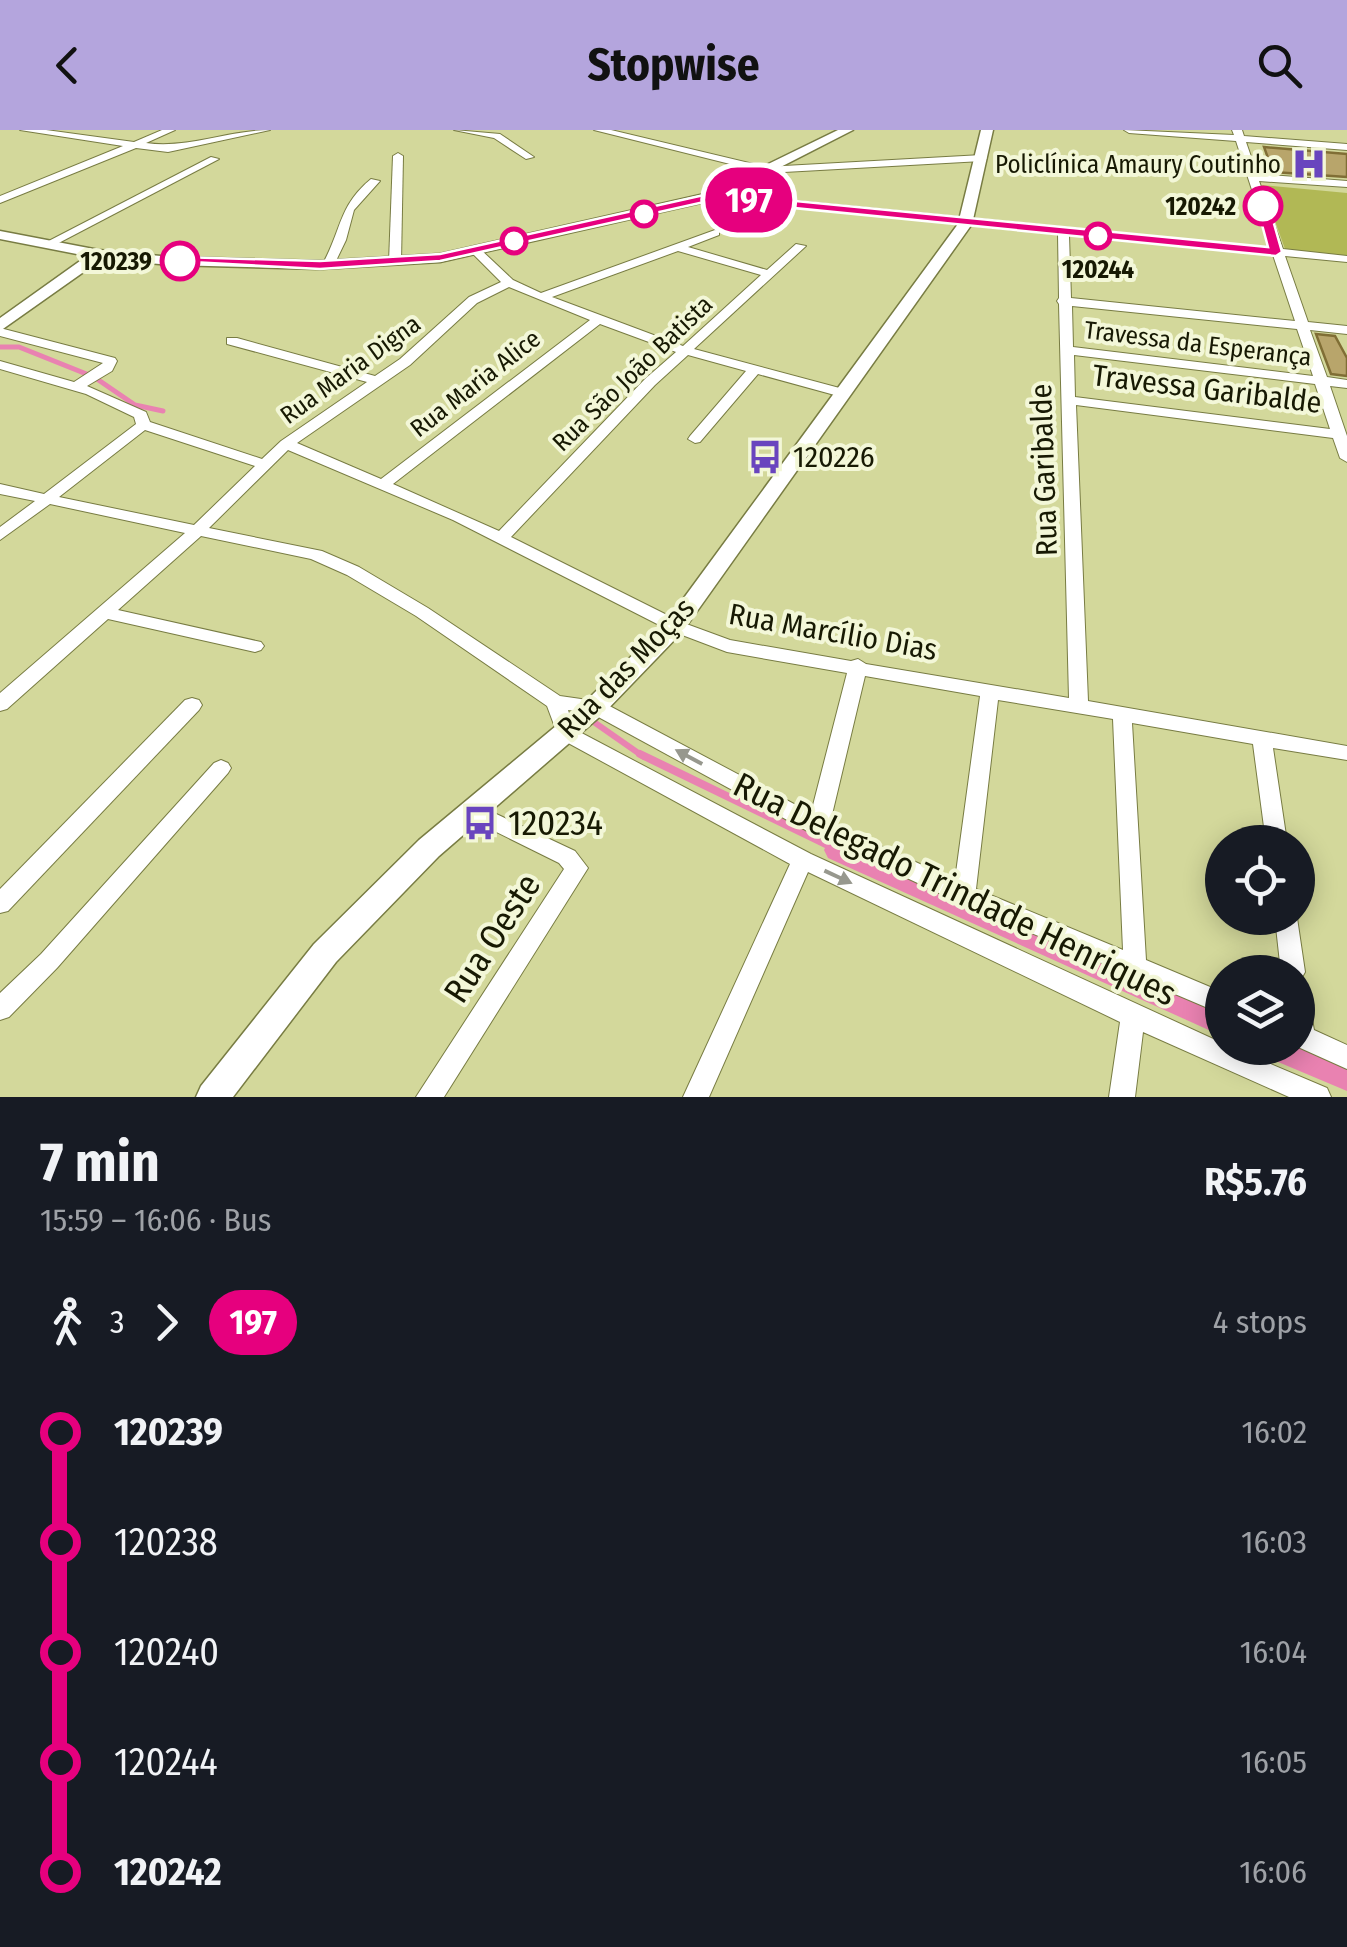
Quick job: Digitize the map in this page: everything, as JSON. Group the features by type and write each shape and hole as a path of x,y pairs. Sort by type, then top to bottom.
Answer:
{"street":[{"path":"26,130 72,132 176,149 265,130"},
{"path":"0,200 170,130"},
{"path":"459,130 496,136 529,157"},
{"path":"599,130 766,170 982,158"},
{"path":"0,235 99,254 328,265 395,262 476,250 713,196 846,130"},
{"name":"Rua das Moças","path":"213,1097 325,953 471,810 596,707 675,626 965,224 987,130"},
{"path":"1130,130 1238,134 1347,147"},
{"path":"1238,134 1301,325 1339,413 1338,434 1347,458"},
{"path":"395,262 398,156"},
{"path":"47,245 214,159"},
{"path":"1251,177 1347,184"},
{"path":"328,265 341,244 349,203 375,181"},
{"path":"713,196 1347,259"},
{"path":"541,297 715,233"},
{"name":"Rua Garibalde","path":"1063,233 1079,706"},
{"name":"Rua São João Batista","path":"501,538 591,440 800,246"},
{"path":"677,247 768,274"},
{"path":"476,250 509,283 541,297 684,350 842,393"},
{"path":"0,329 99,254"},
{"name":"Rua Maria Digna","path":"0,704 197,531 286,444 377,381 474,300 509,283"},
{"path":"1063,301 1347,330"},
{"name":"Rua Maria Alice","path":"382,485 599,319"},
{"path":"0,329 110,361 107,368 78,386"},
{"path":"232,341 377,381"},
{"name":"Travessa da Esperança","path":"1067,350 1347,384"},
{"path":"0,365 78,386 137,412 144,425 263,464"},
{"path":"696,439 754,369"},
{"name":"Travessa Garibalde","path":"1070,400 1338,434"},
{"path":"0,534 144,425"},
{"name":"Rua Marcílio Dias","path":"286,444 501,538 675,626 727,646 1347,752"},
{"path":"0,489 316,555 353,571 555,702 596,707"},
{"path":"102,612 255,646"},
{"name":"Rua Delegado Trindade Henriques","path":"818,827 858,666"},
{"path":"964,894 990,691"},
{"path":"555,702 566,732"},
{"path":"0,904 192,706"},
{"name":"Rua Delegado Trindade Henriques","path":"596,707 818,827 964,894 1205,996"},
{"path":"1122,712 1135,965"},
{"name":"Rua Delegado Trindade Henriques","path":"566,732 803,860 1132,1016 1318,1097"},
{"path":"1262,738 1274,825"},
{"path":"0,1009 49,962 221,768"},
{"name":"Rua Oeste","path":"429,1097 576,874 567,857 471,810"},
{"path":"696,1097 803,860"},
{"path":"1122,1097 1132,1016"},
{"path":"1315,1043 1347,1057"}],"green space":[{"path":"1262,185 1347,193 1347,257 1285,249"}],"building":[{"name":"Policlínica Amaury Coutinho","path":"1264,147 1347,154 1347,177 1273,172"},
{"path":"1316,334 1335,336 1347,358 1347,376 1331,374"}],"waterway":[{"path":"0,347 19,347 89,375"},
{"path":"97,379 135,405 163,411"},
{"path":"591,720 644,757"},
{"path":"640,754 838,850"},
{"path":"838,850 1205,1014"},
{"path":"1315,1062 1347,1075"}],"bus line":[{"name":"197","path":"180,261 320,265 440,258 713,196 1276,252 1263,206"}],"place":[{"name":"Policlínica Amaury Coutinho","path":"1309,164"},
{"name":"120242","path":"1263,206"},
{"name":"120244","path":"1098,236"},
{"name":"120239","path":"180,261"},
{"name":"120226","path":"765,457"},
{"name":"120234","path":"480,823"}]}
